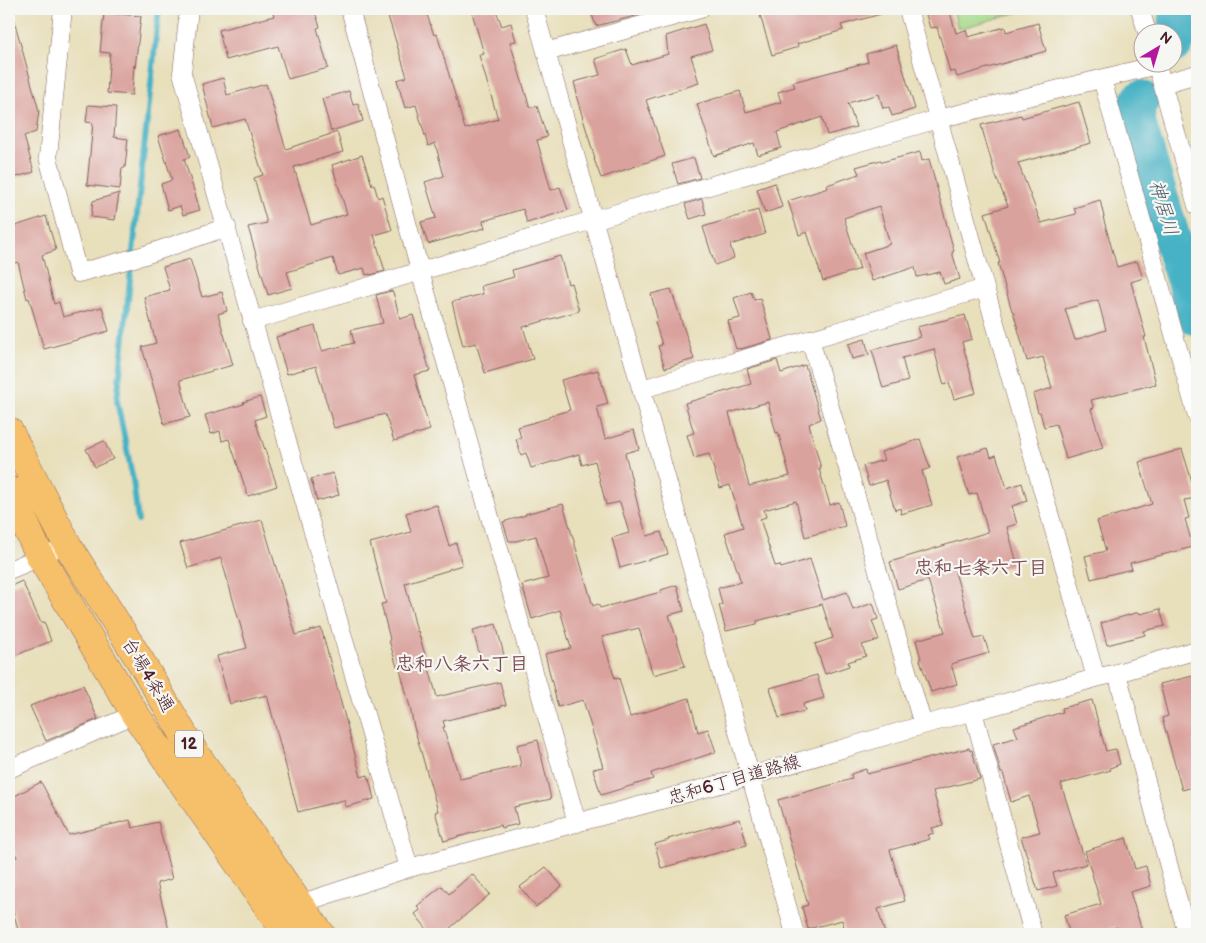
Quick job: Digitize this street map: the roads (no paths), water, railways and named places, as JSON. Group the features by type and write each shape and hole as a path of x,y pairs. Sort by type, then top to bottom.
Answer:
{"highway":[{"name":"台場4条通","path":"9,431 68,546 141,662 191,747 299,904 322,934"},
{"name":"台場4条通","path":"9,490 40,556 135,714 281,927"}],"street":[{"path":"63,9 48,156 78,273 145,255 227,228"},
{"path":"188,9 182,72 409,868"},
{"path":"350,9 420,271 577,823"},
{"path":"534,9 795,934"},
{"path":"546,52 700,9"},
{"path":"908,9 1096,678"},
{"path":"1140,9 1144,22"},
{"path":"252,321 938,119 1134,70"},
{"path":"1158,72 1197,206"},
{"path":"1162,84 1197,74"},
{"path":"1102,79 1197,416"},
{"path":"642,390 985,288"},
{"path":"810,339 923,725"},
{"path":"9,570 68,546"},
{"name":"忠和6丁目道路線","path":"281,927 299,904 409,868 750,776 923,725 1197,650"},
{"path":"1117,673 1187,934"},
{"path":"973,711 1033,934"},
{"path":"9,769 135,714"}],"waterway":[{"path":"138,521 133,480 117,401 159,9"},
{"name":"神居川","path":"1177,9 1177,22"},
{"name":"神居川","path":"1141,99 1136,107 1137,123 1197,317"}],"district":[{"name":"忠和七条六丁目","path":"981,568"},
{"name":"忠和八条六丁目","path":"462,664"}]}
